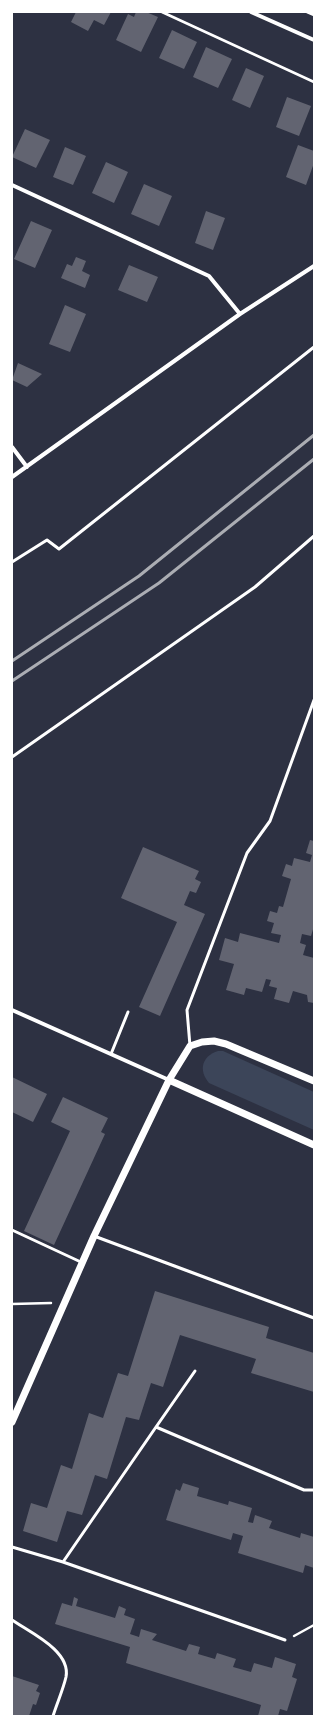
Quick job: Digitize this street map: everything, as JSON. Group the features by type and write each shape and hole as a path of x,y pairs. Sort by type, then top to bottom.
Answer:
{"street":[{"path":"251,12 314,40"},
{"path":"12,185 208,276 240,314"},
{"path":"12,477 240,314 314,266"},
{"path":"12,447 27,467"},
{"path":"12,1010 314,1144"},
{"path":"12,1422 94,1236 168,1080 190,1046 202,1042 214,1041 226,1044 314,1081"}],"lane":[{"path":"12,562 47,540 60,550 314,347"},
{"path":"12,757 255,587 314,536"},
{"path":"190,1046 187,1010 247,853 270,821 314,700"},
{"path":"111,1054 128,1012"},
{"path":"12,1230 83,1263"},
{"path":"94,1236 314,1318"},
{"path":"63,1562 195,1371"},
{"path":"156,1427 304,1490 314,1490"},
{"path":"12,1547 63,1562 285,1640"},
{"path":"12,1620 59,1652 65,1662 66,1676 53,1716"}],"path":[{"path":"162,12 314,82"},
{"path":"307,12 314,15"},
{"path":"12,1304 65,1302"},
{"path":"285,1640 314,1625"}],"shaded area":[{"path":"218,1051 223,1051 314,1092 314,1130 209,1083 204,1073 203,1064 208,1056"}],"building":[{"path":"76,12 111,12 104,25 94,20 88,31 71,22"},
{"path":"136,12 146,12 158,17 141,52 116,40 128,14 134,17"},
{"path":"172,30 197,42 184,69 159,58"},
{"path":"206,47 232,59 218,88 193,77"},
{"path":"246,68 264,76 250,108 232,100"},
{"path":"287,97 311,106 299,136 276,127"},
{"path":"25,129 50,140 36,168 12,157"},
{"path":"298,145 314,151 314,163 306,185 286,177"},
{"path":"65,147 86,156 73,185 53,177"},
{"path":"106,162 128,172 114,203 92,193"},
{"path":"144,184 172,196 159,226 131,214"},
{"path":"206,211 225,218 213,250 195,243"},
{"path":"31,221 52,230 35,268 14,259"},
{"path":"76,257 86,261 82,271 90,275 85,288 61,278 67,264 72,266"},
{"path":"129,265 158,277 147,302 118,290"},
{"path":"65,305 86,314 70,352 49,344"},
{"path":"18,363 42,374 27,387 12,380"},
{"path":"310,840 314,841 314,926 311,936 302,934 300,943 306,945 303,955 314,958 314,1003 308,1002 307,995 293,991 289,1003 274,999 277,988 269,986 271,980 266,979 262,992 246,988 244,995 226,990 234,964 219,960 225,938 238,942 240,933 279,943 281,935 271,933 274,923 267,921 270,911 277,913 279,906 283,907 291,879 282,876 286,864 292,866 294,858 310,862 312,855 306,853"},
{"path":"143,847 199,871 195,879 201,882 196,893 190,891 184,905 205,914 160,1016 139,1007 177,922 121,898"},
{"path":"12,1077 47,1094 33,1122 12,1112"},
{"path":"63,1097 108,1118 101,1132 105,1134 54,1245 24,1231 70,1131 51,1122"},
{"path":"155,1291 269,1327 266,1338 314,1353 314,1392 251,1373 256,1359 180,1335 163,1387 151,1383 139,1420 126,1417 107,1479 95,1475 82,1515 67,1511 57,1542 23,1531 31,1503 47,1508 61,1465 72,1469 89,1413 103,1418 118,1373 128,1376"},
{"path":"183,1483 199,1488 197,1496 228,1505 229,1501 252,1508 248,1522 253,1523 255,1515 272,1521 269,1528 300,1538 301,1533 314,1537 314,1568 305,1565 303,1573 238,1553 243,1536 233,1533 231,1540 166,1520 176,1489 180,1491"},
{"path":"74,1597 78,1599 76,1606 115,1618 119,1606 126,1609 124,1615 135,1619 130,1634 139,1637 141,1629 157,1634 152,1640 186,1651 189,1644 200,1647 198,1654 215,1659 217,1653 236,1659 233,1667 251,1672 254,1663 272,1668 275,1657 296,1664 292,1677 297,1679 287,1711 280,1709 278,1716 258,1716 261,1705 126,1663 130,1647 55,1624 62,1603 72,1606"},
{"path":"12,1676 39,1685 36,1691 40,1693 36,1705 33,1704 29,1716 12,1716"}],"railway":[{"path":"12,661 139,576 314,435"},
{"path":"12,681 159,583 314,459"}]}
